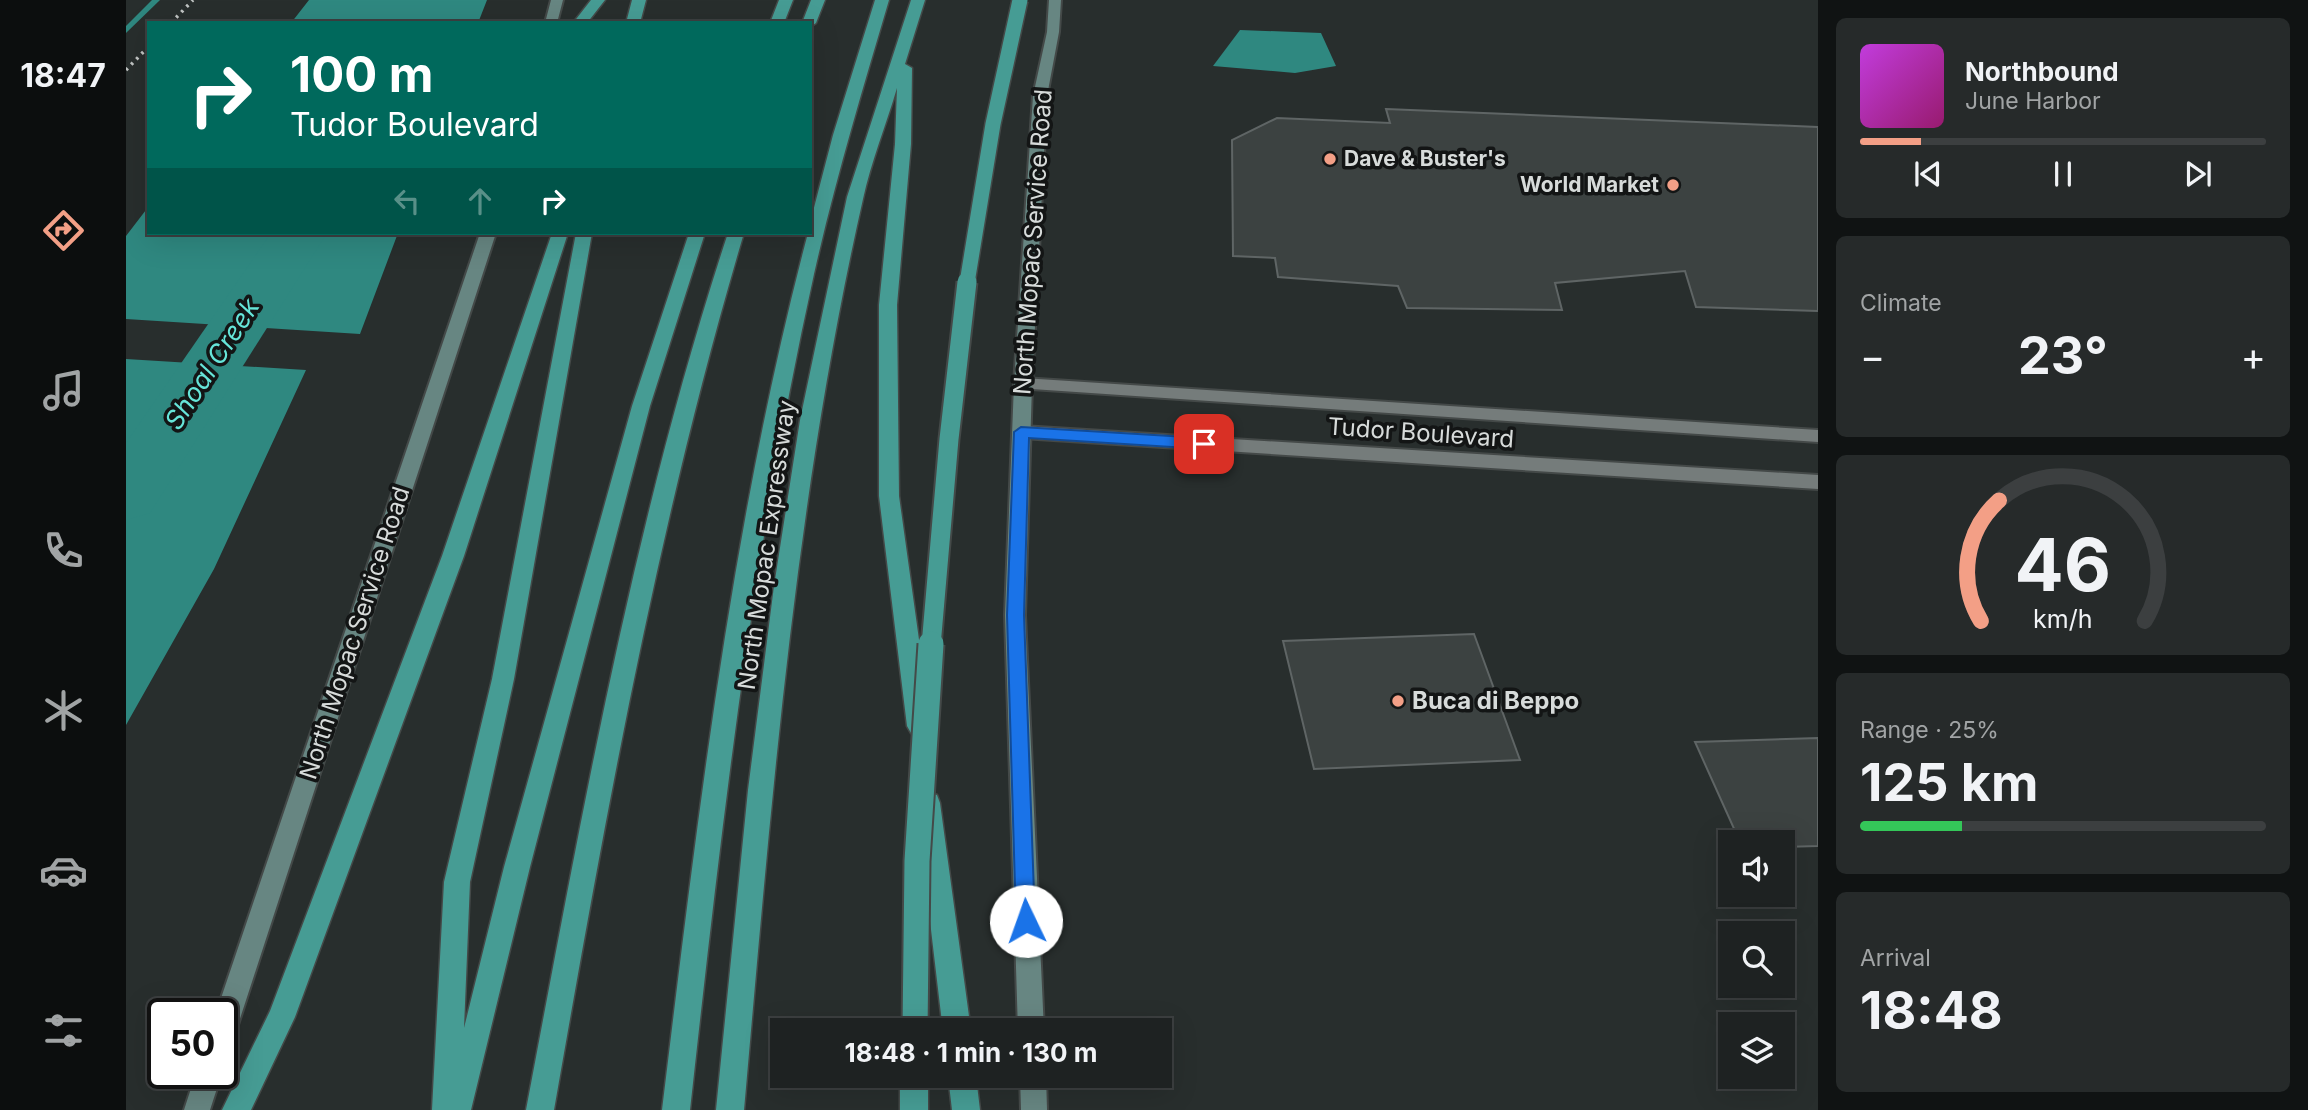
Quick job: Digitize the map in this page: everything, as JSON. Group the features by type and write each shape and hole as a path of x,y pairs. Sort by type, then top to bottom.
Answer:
{"highway":[{"path":"582,21 598,0"},
{"path":"634,21 639,0"},
{"path":"777,21 786,0"},
{"path":"811,21 818,0"},
{"path":"676,1110 711,812 773,424 804,276 835,150 882,0"},
{"name":"North Mopac Expressway","path":"730,1110 760,790 785,586 810,420 855,197 918,0"},
{"path":"915,1018 917,861 936,575 953,391 972,234 1003,69 1020,0"},
{"path":"905,45 903,144 888,305 889,495 955,1018"},
{"path":"236,1110 281,1017 453,556 559,235"},
{"path":"446,1110 457,882 503,680 584,235"},
{"path":"457,1110 517,867 640,406 696,235"},
{"path":"540,1110 597,794 645,578 686,409 735,235"},
{"path":"914,1088 914,1110"},
{"path":"963,1088 966,1110"}],"main road":[{"path":"552,21 557,0"},
{"name":"North Mopac Service Road","path":"1030,1018 1015,615 1023,384 1041,96 1053,32 1055,0"},
{"path":"1053,32 1069,0"},
{"name":"North Mopac Service Road","path":"234,998 487,235"},
{"path":"1033,1088 1034,1110"},
{"path":"197,1110 204,1089"}],"street":[{"name":"Tudor Boulevard","path":"1023,384 1818,436"},
{"name":"Tudor Boulevard","path":"1021,432 1818,482"}],"water":[{"path":"309,0 487,0 479,21 293,21"},
{"path":"1240,30 1321,33 1336,66 1295,73 1213,66"},
{"path":"147,209 147,235 397,235 360,334 126,319 126,236"},
{"path":"126,359 306,370 214,569 126,725"}],"building":[{"path":"1386,109 1818,127 1818,311 1696,307 1685,271 1555,283 1562,310 1407,308 1398,286 1278,277 1275,258 1233,256 1232,140 1277,118 1390,123"},
{"name":"Buca di Beppo","path":"1474,634 1520,760 1314,769 1283,641"},
{"path":"1818,738 1818,846 1795,847 1795,830 1735,830 1695,742"}],"waterway":[{"path":"126,31 156,0"},
{"name":"Shoal Creek","path":"126,495 298,235"}],"railway":[{"path":"173,21 193,0"},
{"path":"126,70 147,48"}],"place":[{"name":"Dave & Buster's","path":"1330,159"},
{"name":"World Market","path":"1673,185"},
{"name":"Buca di Beppo","path":"1398,701"}],"route":[{"path":"1026,921 1015,615 1021,432 1204,444"}]}
